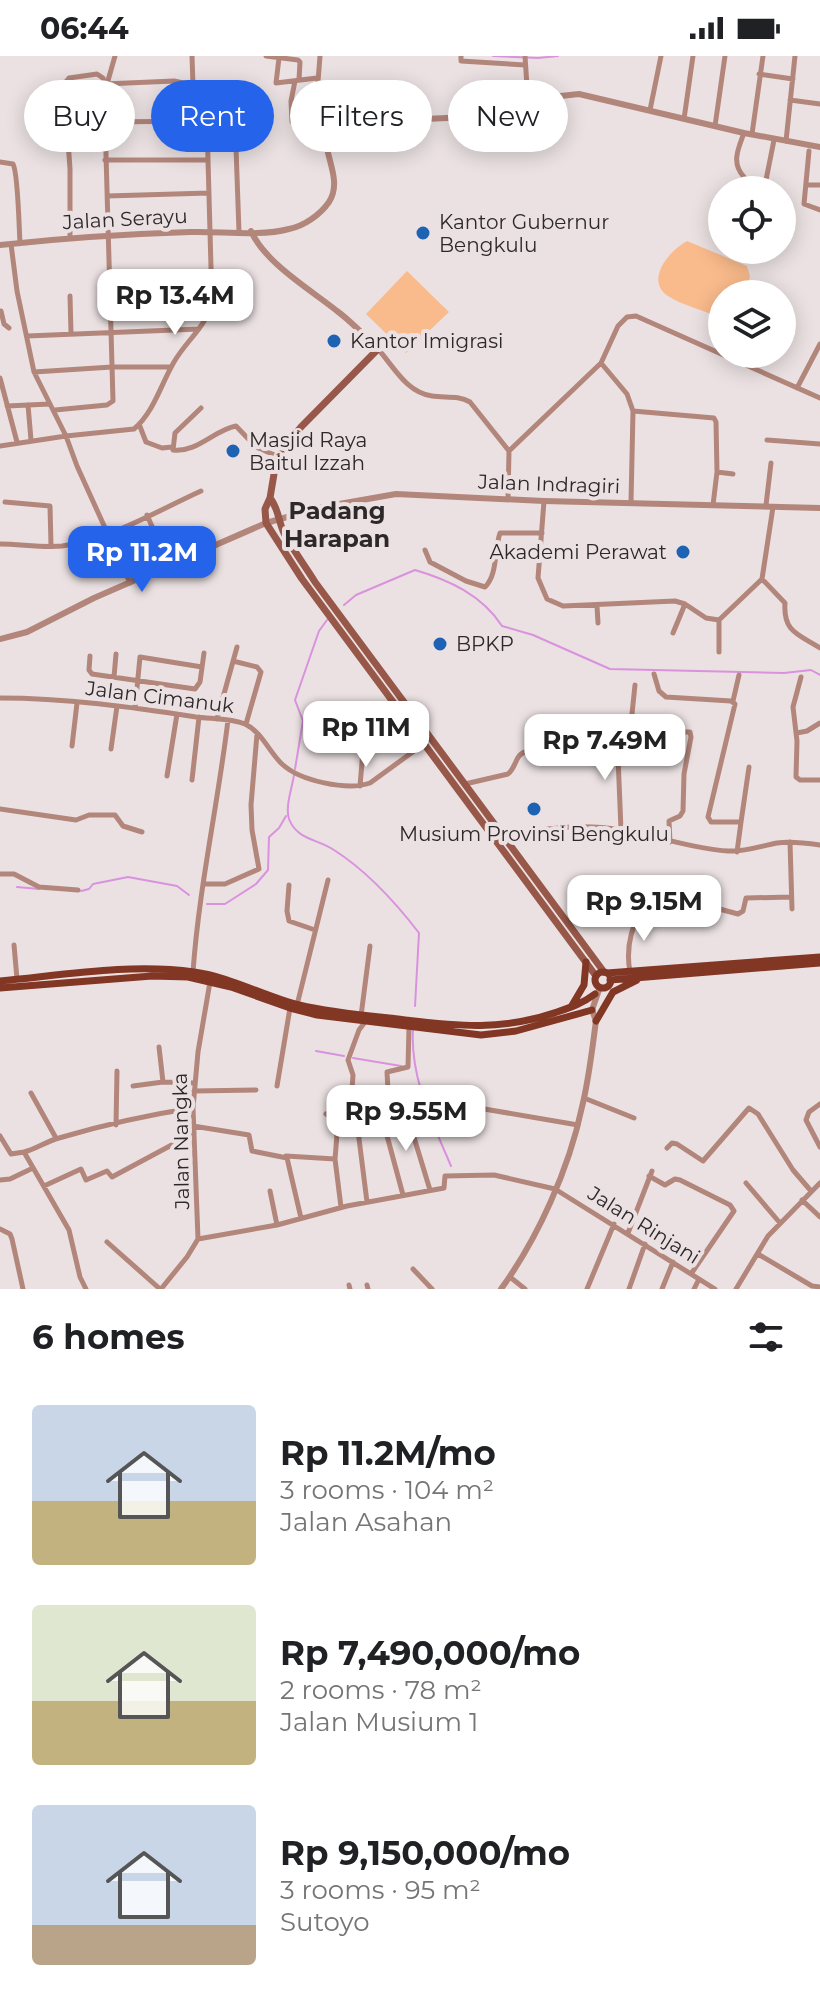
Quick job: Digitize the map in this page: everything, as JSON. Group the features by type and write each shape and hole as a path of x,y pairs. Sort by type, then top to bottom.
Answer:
{"main road":[{"path":"356,644 302,579 266,523 265,509 279,457 301,427 378,349"},
{"path":"270,498 277,506 279,518 295,551 356,644 493,838 596,976 597,991"},
{"path":"362,1020 482,1027 513,1024 579,1005 608,986 607,975 465,784 427,741"},
{"path":"493,838 503,835"},
{"path":"607,975 639,979 820,960"},
{"path":"596,976 820,960"},
{"path":"571,1007 584,985 586,962"},
{"path":"0,988 112,971 193,972 227,979 293,1006"},
{"path":"0,981 188,977 293,1006 362,1020 491,1035 592,1010"},
{"path":"596,1021 613,992 639,979"}],"street":[{"path":"106,80 115,56"},
{"path":"192,56 193,80"},
{"path":"266,56 299,61 298,80 317,78 320,56"},
{"path":"650,110 661,56"},
{"path":"684,119 693,56"},
{"path":"715,126 725,56"},
{"path":"743,176 736,161 748,134 763,56"},
{"path":"785,142 795,56"},
{"path":"461,57 461,61 525,61"},
{"path":"279,58 276,82 290,81"},
{"path":"67,80 97,74 103,80"},
{"path":"759,74 793,79"},
{"path":"568,95 579,94 774,140 820,147"},
{"path":"790,100 820,104"},
{"path":"767,176 774,140"},
{"path":"809,151 804,204 820,210"},
{"path":"69,152 70,237"},
{"path":"7,406 111,404 105,152"},
{"path":"0,446 129,430 139,424 155,401 171,367 208,317 213,293 208,152"},
{"path":"236,152 239,232"},
{"name":"Jalan Serayu","path":"0,245 70,237 293,228 313,218 330,200 334,181 329,152"},
{"path":"105,160 208,160"},
{"path":"0,162 15,165 20,243"},
{"path":"806,185 820,185"},
{"path":"107,196 209,193"},
{"path":"251,231 273,259 348,320 378,349 406,384 415,391 463,398 470,402 509,451 508,499"},
{"path":"11,244 34,372 53,407 130,583"},
{"path":"70,296 71,333"},
{"path":"1,311 4,324 9,328"},
{"path":"509,451 601,363 614,334 627,317 636,316 820,398"},
{"path":"27,336 200,329"},
{"path":"797,388 820,344"},
{"path":"601,363 627,394 633,411 631,502"},
{"path":"34,372 171,367"},
{"path":"0,378 17,442"},
{"path":"28,405 31,440"},
{"path":"172,447 178,429 201,408"},
{"path":"633,411 714,418 717,472 713,505"},
{"path":"139,424 146,442 183,451 236,426 256,447 279,457"},
{"path":"767,440 820,444"},
{"path":"719,652 719,620 762,579 771,463"},
{"path":"717,472 733,474"},
{"path":"0,544 61,546 108,534 201,491"},
{"name":"Jalan Indragiri","path":"0,639 15,637 279,518 385,495 820,508"},
{"path":"544,501 538,578 547,599 563,606 675,601 706,618 719,620"},
{"path":"5,502 50,506 51,545"},
{"path":"147,515 169,565"},
{"path":"425,550 432,564 485,587 489,584 500,533 542,533"},
{"path":"762,579 785,603 787,627 820,648"},
{"path":"673,633 685,604"},
{"path":"597,606 598,623"},
{"path":"217,719 237,647"},
{"path":"90,656 90,673 195,689 199,686 204,653"},
{"path":"114,677 116,654"},
{"path":"135,708 138,658 141,656 202,667"},
{"path":"233,661 257,667 261,672 246,724"},
{"path":"654,674 659,691 666,697 733,701"},
{"path":"739,675 733,701 735,706 708,817 711,822 741,822"},
{"path":"801,677 793,707 797,733 796,777 800,780 820,780"},
{"path":"630,733 635,685"},
{"name":"Jalan Cimanuk","path":"0,698 117,706 246,724 286,768 320,782 360,786"},
{"path":"72,746 77,703"},
{"path":"111,749 117,706"},
{"path":"167,776 177,714"},
{"path":"192,780 199,717"},
{"path":"193,972 197,918 205,884 228,720"},
{"path":"537,722 617,732 685,731 691,734 684,774 683,811 669,821 670,842"},
{"path":"797,733 820,723"},
{"path":"617,732 621,830"},
{"path":"205,884 225,884 259,869 251,805 257,733"},
{"path":"364,739 360,786 381,777 427,741"},
{"path":"465,784 504,776 511,771 517,757 528,751 568,760"},
{"path":"737,852 749,767"},
{"path":"0,809 76,820 89,815 115,815 123,826 142,832"},
{"path":"503,835 574,827 621,830 694,848 737,852 790,842 820,845"},
{"path":"790,842 792,909"},
{"path":"0,874 21,877 34,886 78,890"},
{"path":"277,1086 293,1006 328,880"},
{"path":"289,885 289,921 315,930"},
{"path":"701,904 738,914 743,911 746,898 791,897"},
{"path":"630,972 628,955 632,930 640,912"},
{"path":"14,945 17,979"},
{"path":"352,1090 354,1080 348,1060 362,1020 370,946"},
{"name":"Jalan Nangka","path":"162,1289 198,1239 194,1087 211,981"},
{"path":"501,1289 555,1189 578,1125 596,1021 592,1010 597,991"},
{"path":"390,1128 387,1072 408,1067 409,1027"},
{"path":"159,1047 163,1082"},
{"path":"116,1125 117,1071"},
{"path":"133,1086 163,1082 256,1090"},
{"path":"31,1093 56,1138"},
{"path":"584,1098 634,1118"},
{"path":"449,1103 578,1125"},
{"path":"820,1104 809,1112 806,1120 820,1147"},
{"path":"0,1136 13,1155 56,1138 116,1125 134,1117 193,1108"},
{"path":"667,1148 672,1143 677,1144 703,1161 749,1108 758,1114 793,1170 811,1191"},
{"path":"326,1114 334,1116 338,1122 335,1159 341,1207"},
{"path":"403,1195 386,1131 420,1117"},
{"path":"367,1202 357,1123 361,1119 388,1119"},
{"path":"198,1239 277,1225 341,1207 430,1190 409,1121"},
{"path":"44,1186 81,1169 86,1180 107,1171 112,1177 193,1129 249,1135 252,1151 335,1159"},
{"path":"24,1152 69,1230 80,1277 86,1289"},
{"path":"285,1156 291,1165 301,1218"},
{"path":"0,1180 10,1179 33,1168"},
{"path":"628,1233 650,1173 665,1185 675,1179 730,1205 734,1211 732,1218 691,1274"},
{"name":"Jalan Rinjani","path":"430,1190 444,1187 444,1177 494,1175 555,1189 715,1289"},
{"path":"746,1183 780,1223"},
{"path":"736,1289 768,1236 820,1183"},
{"path":"270,1191 277,1225"},
{"path":"802,1200 820,1217"},
{"path":"587,1289 614,1224"},
{"path":"0,1229 10,1234 12,1239 23,1289"},
{"path":"107,1242 162,1289"},
{"path":"629,1289 645,1244"},
{"path":"758,1254 812,1286 820,1287"},
{"path":"662,1289 673,1262"},
{"path":"413,1269 432,1289"},
{"path":"510,1277 525,1289"},
{"path":"694,1289 699,1279"}],"shaded area":[{"path":"687,241 708,250 708,264 747,266 749,280 708,280 708,313 668,296 661,289 659,274 673,251"},
{"path":"407,271 449,312 406,353 366,314"}],"waterway":[{"path":"493,56 558,56"},
{"path":"344,605 356,595 415,570 475,597 502,626 533,635 610,669 784,673 811,670 820,675"},
{"path":"295,769 303,721 295,700 319,631 327,620"},
{"path":"294,775 288,809 293,826 358,868 391,899 419,933 415,1006"},
{"path":"207,904 225,904 256,884 268,870 269,837 286,816"},
{"path":"81,891 93,884 128,877 177,886 189,895"},
{"path":"17,887 39,889"},
{"path":"413,1029 419,1082 451,1166"},
{"path":"316,1051 344,1056"},
{"path":"353,1058 401,1066"}],"place":[{"name":"Kantor Gubernur Bengkulu","path":"423,233"},
{"name":"Kantor Imigrasi","path":"334,341"},
{"name":"Masjid Raya Baitul Izzah","path":"233,451"},
{"name":"Akademi Perawat","path":"683,552"},
{"name":"BPKP","path":"440,644"},
{"name":"Musium Provinsi Bengkulu","path":"534,809"}],"district":[{"name":"Padang Harapan","path":"337,524"}]}
